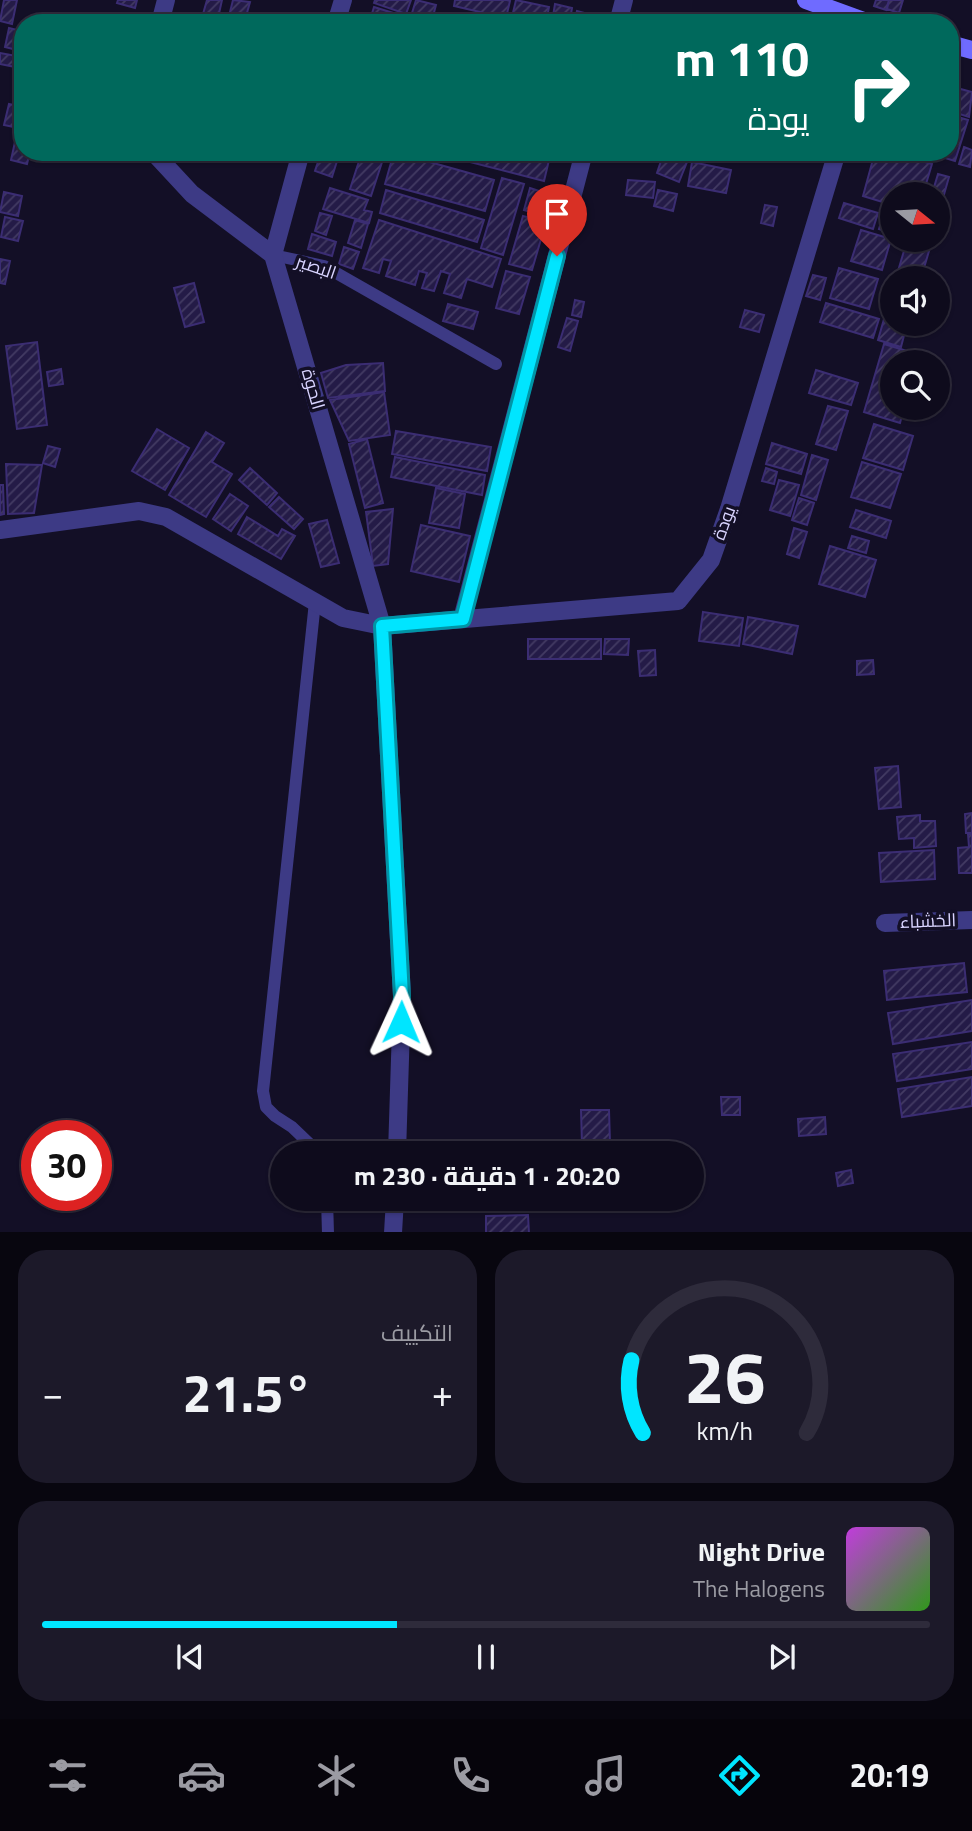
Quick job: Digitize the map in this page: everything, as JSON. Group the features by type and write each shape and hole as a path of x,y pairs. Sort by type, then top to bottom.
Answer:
{"street":[{"path":"806,0 844,14"},
{"name":"البصير","path":"161,161 192,194 273,255"},
{"path":"273,255 299,161"},
{"path":"463,619 582,161"},
{"name":"يودة","path":"0,530 139,510 166,517 343,618 382,626 678,601 710,560 729,509 834,161"},
{"name":"الحوة","path":"273,255 382,626 402,996 397,1141"},
{"name":"الخشباء","path":"885,923 972,920"},
{"path":"393,1232 394,1211"}],"lane":[{"name":"البصير","path":"273,255 324,266 496,364"},
{"path":"307,1141 266,1107 263,1091 315,602"},
{"path":"327,1211 328,1232"}],"building":[{"path":"4,0 17,0 12,24 0,21"},
{"path":"118,0 137,0 135,8 117,3"},
{"path":"207,0 222,0 219,14 203,14"},
{"path":"233,0 250,2 247,14 230,14"},
{"path":"375,0 411,0 406,14 374,3"},
{"path":"416,0 436,5 434,14 412,13"},
{"path":"455,0 510,1 507,14 489,14 454,6"},
{"path":"516,0 549,7 548,14 513,14"},
{"path":"876,0 889,0 886,10 874,6"},
{"path":"889,0 903,0 899,13 887,9"},
{"path":"555,4 572,8 571,14 553,14"},
{"path":"374,7 396,14 372,14"},
{"path":"9,28 14,29 14,49 5,47"},
{"path":"0,53 14,56 14,67 0,64"},
{"path":"959,89 972,92 969,117 959,114"},
{"path":"9,104 14,105 14,127 4,125"},
{"path":"959,117 968,120 959,148"},
{"path":"964,147 972,150 970,167 959,164"},
{"path":"318,161 337,161 332,177 315,171"},
{"path":"359,161 382,161 371,196 350,189"},
{"path":"391,161 426,161 494,180 485,211 385,184"},
{"path":"466,161 549,161 544,181"},
{"path":"661,161 687,161 679,182 657,173"},
{"path":"873,161 922,161 932,164 927,182 880,182 880,201 863,196"},
{"path":"692,162 731,170 726,193 688,186"},
{"path":"938,174 949,177 948,182 936,182"},
{"path":"502,178 524,184 503,255 481,248"},
{"path":"628,180 655,182 653,198 626,195"},
{"path":"330,188 368,200 364,210 372,212 369,223 323,209"},
{"path":"530,188 554,196 548,217 524,210"},
{"path":"386,190 484,220 477,242 380,213"},
{"path":"658,190 677,194 673,211 654,206"},
{"path":"4,192 22,196 18,216 0,212"},
{"path":"844,203 878,213 873,229 839,218"},
{"path":"765,205 777,207 773,226 761,223"},
{"path":"320,213 332,216 326,235 315,231"},
{"path":"523,216 546,222 532,270 509,264"},
{"path":"5,217 23,221 18,241 1,237"},
{"path":"355,220 368,224 361,248 348,243"},
{"path":"379,220 501,259 492,287 467,279 461,298 444,293 450,274 441,271 434,291 422,288 427,273 419,271 415,285 386,276 391,261 383,259 379,273 363,268"},
{"path":"861,230 880,236 880,252 887,252 880,269 851,261"},
{"path":"312,234 336,242 332,256 308,249"},
{"path":"344,247 359,252 353,269 339,264"},
{"path":"904,252 929,252 925,266 900,266"},
{"path":"0,259 10,261 5,284 0,283"},
{"path":"839,268 878,279 869,309 830,298"},
{"path":"506,271 530,277 519,314 496,308"},
{"path":"813,275 826,278 820,300 806,296"},
{"path":"194,283 204,322 185,327 174,288"},
{"path":"575,300 584,302 581,317 572,315"},
{"path":"826,303 879,319 873,338 820,322"},
{"path":"448,304 478,312 473,329 443,321"},
{"path":"745,310 764,315 759,332 740,327"},
{"path":"567,318 578,321 570,351 558,347"},
{"path":"880,333 880,336 904,336 901,347 878,340"},
{"path":"37,342 47,425 17,429 6,346"},
{"path":"884,344 904,350 882,350"},
{"path":"880,358 880,417 864,412"},
{"path":"383,363 385,391 328,398 321,373 346,365"},
{"path":"61,369 63,384 49,386 47,372"},
{"path":"816,370 858,383 851,405 809,393"},
{"path":"384,392 390,435 349,441 330,400"},
{"path":"828,406 848,411 836,450 816,444"},
{"path":"874,424 913,436 903,470 863,458"},
{"path":"157,429 189,448 165,490 132,471"},
{"path":"396,431 491,447 487,471 392,454"},
{"path":"206,432 224,443 212,462 232,474 206,517 169,495"},
{"path":"367,439 383,503 365,508 349,444"},
{"path":"772,443 807,454 801,474 766,464"},
{"path":"48,446 60,449 55,467 43,463"},
{"path":"812,455 828,460 816,500 801,495"},
{"path":"395,457 485,475 482,495 391,477"},
{"path":"862,462 901,474 890,508 851,497"},
{"path":"6,464 42,465 34,513 8,514"},
{"path":"250,468 277,493 267,505 239,480"},
{"path":"766,468 777,472 774,484 762,481"},
{"path":"779,480 799,485 790,516 770,510"},
{"path":"0,485 3,485 4,514 0,515"},
{"path":"436,488 465,494 459,528 429,523"},
{"path":"230,494 248,506 231,531 213,519"},
{"path":"279,497 303,519 294,529 269,507"},
{"path":"799,498 814,503 807,525 792,520"},
{"path":"393,509 388,564 373,566 366,512"},
{"path":"856,510 891,521 886,538 850,527"},
{"path":"247,517 278,536 282,529 295,536 281,559 238,534"},
{"path":"327,520 339,563 321,567 309,524"},
{"path":"421,525 470,536 459,582 411,571"},
{"path":"794,528 807,532 799,558 787,554"},
{"path":"852,536 869,541 866,553 848,548"},
{"path":"830,546 876,560 865,597 819,584"},
{"path":"703,612 743,618 739,646 699,641"},
{"path":"748,617 798,626 792,654 743,644"},
{"path":"528,639 601,639 601,659 528,659"},
{"path":"605,639 629,639 628,655 604,654"},
{"path":"655,650 656,675 640,676 638,651"},
{"path":"873,660 874,674 857,675 857,661"},
{"path":"898,766 901,807 879,809 875,768"},
{"path":"972,813 972,833 966,833 965,814"},
{"path":"920,815 920,821 935,821 936,846 914,848 914,838 899,839 897,817"},
{"path":"968,834 972,834 972,873 959,873 958,848 969,847"},
{"path":"934,850 935,879 881,882 879,853"},
{"path":"964,963 967,992 887,1000 884,971"},
{"path":"972,1000 972,1031 893,1044 888,1013"},
{"path":"972,1042 972,1069 897,1081 893,1054"},
{"path":"972,1077 972,1106 902,1117 898,1089"},
{"path":"721,1097 740,1097 740,1115 722,1115"},
{"path":"581,1110 609,1110 610,1141 582,1141"},
{"path":"825,1117 826,1134 799,1136 798,1119"},
{"path":"851,1170 853,1183 838,1186 836,1173"},
{"path":"528,1215 529,1232 486,1232 486,1216"}],"route":[{"path":"401,1022 402,996 382,626 463,619 557,256"}]}
